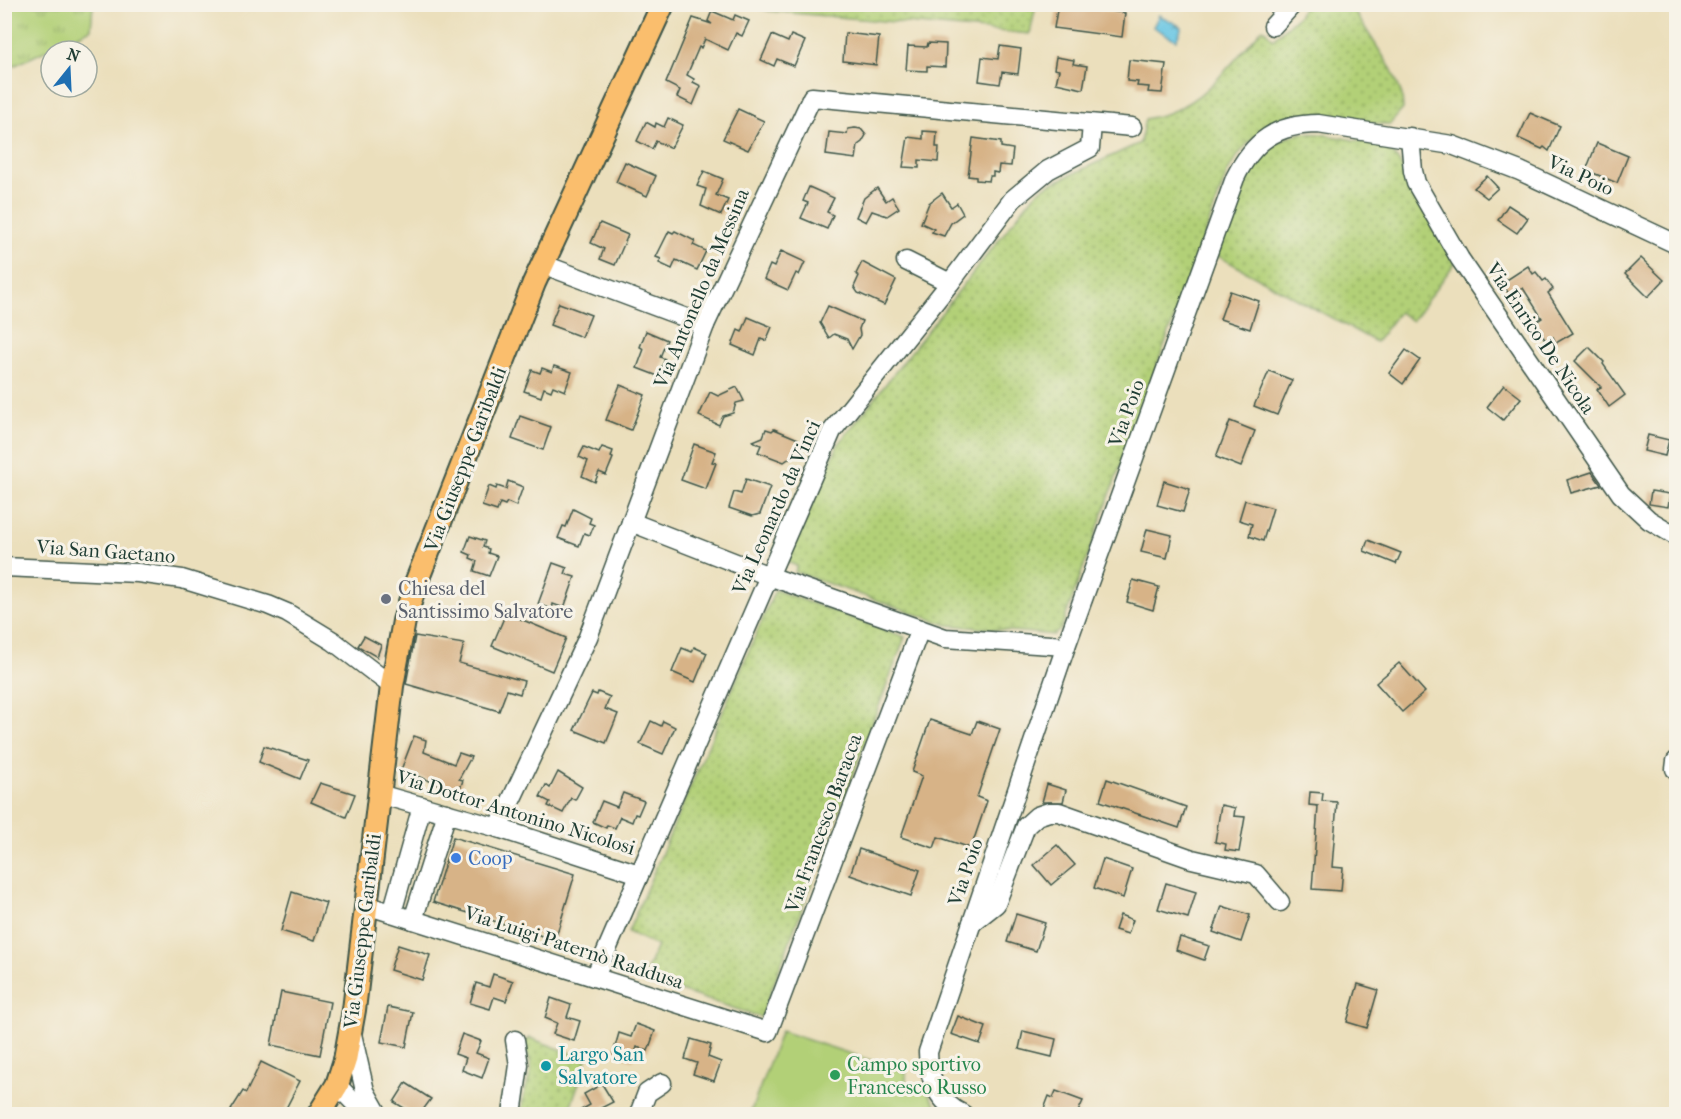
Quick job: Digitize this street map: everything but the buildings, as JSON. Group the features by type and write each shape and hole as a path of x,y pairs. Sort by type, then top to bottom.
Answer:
{"main road":[{"name":"Via Giuseppe Garibaldi","path":"319,1114 337,1085 351,1029 392,686 404,621 416,583 543,264 663,4"}],"street":[{"path":"1274,26 1293,4"},
{"name":"Via Antonello da Messina","path":"498,828 588,637 705,325 812,97 1132,127"},
{"name":"Via Leonardo da Vinci","path":"595,977 832,431 950,283 1013,199 1048,170 1090,148 1092,124"},
{"name":"Via Poio","path":"963,1114 945,1102 937,1091 928,1066 928,1052 1066,646 1235,178 1240,166 1250,153 1273,133 1301,124 1318,124 1452,145 1476,153 1677,244"},
{"name":"Via Enrico De Nicola","path":"1410,137 1416,183 1460,259 1621,494 1649,520 1677,536"},
{"path":"906,261 950,283"},
{"path":"543,264 705,325"},
{"path":"631,522 769,576 945,638 1066,646"},
{"name":"Via San Gaetano","path":"4,567 138,573 182,579 268,605 287,613 333,641 392,686"},
{"name":"Via Francesco Baracca","path":"768,1032 920,630"},
{"name":"Via Dottor Antonino Nicolosi","path":"379,794 498,828 639,874"},
{"path":"392,913 422,806"},
{"path":"972,923 996,904 1026,826 1037,816 1049,812 1059,812 1192,859 1256,874 1280,902"},
{"path":"413,920 447,813"},
{"name":"Via Luigi Paternò Raddusa","path":"366,905 768,1032"},
{"path":"351,1029 365,1091 378,1114"},
{"path":"512,1114 519,1065 515,1040"},
{"path":"639,1114 647,1093 662,1083"},
{"path":"337,1085 365,1114"}],"green space":[{"path":"4,5 93,5 91,29 70,39 39,39 39,54 5,70"},
{"path":"747,5 1036,5 1030,34 769,11"},
{"path":"1305,5 1341,5 1353,9 1392,70 1402,95 1403,109 1390,124 1316,115 1287,119 1262,131 1241,151 1233,163 1226,176 1061,629 1054,635 948,625 795,572 797,566 787,562 838,445 1034,195 1044,187 1140,143 1145,119 1168,113 1196,98 1220,76 1263,28 1273,39 1298,16"},
{"path":"1302,133 1382,145 1396,157 1455,263 1412,321 1399,312 1376,342 1216,255 1235,198 1254,164 1266,150 1282,140"},
{"path":"775,590 905,637 761,1017 643,979 657,946 628,932"},
{"name":"Campo sportivo Francesco Russo","path":"781,1031 906,1072 906,1086 923,1085 937,1107 946,1114 750,1114"},
{"name":"Largo San Salvatore","path":"530,1038 587,1059 568,1114 523,1114 522,1102 531,1068 525,1041"}],"water":[{"path":"1159,15 1182,27 1176,40 1153,27"}],"place":[{"name":"Chiesa del Santissimo Salvatore","path":"386,599"},
{"name":"Coop","path":"456,858"},
{"name":"Largo San Salvatore","path":"546,1066"},
{"name":"Campo sportivo Francesco Russo","path":"835,1075"}]}
